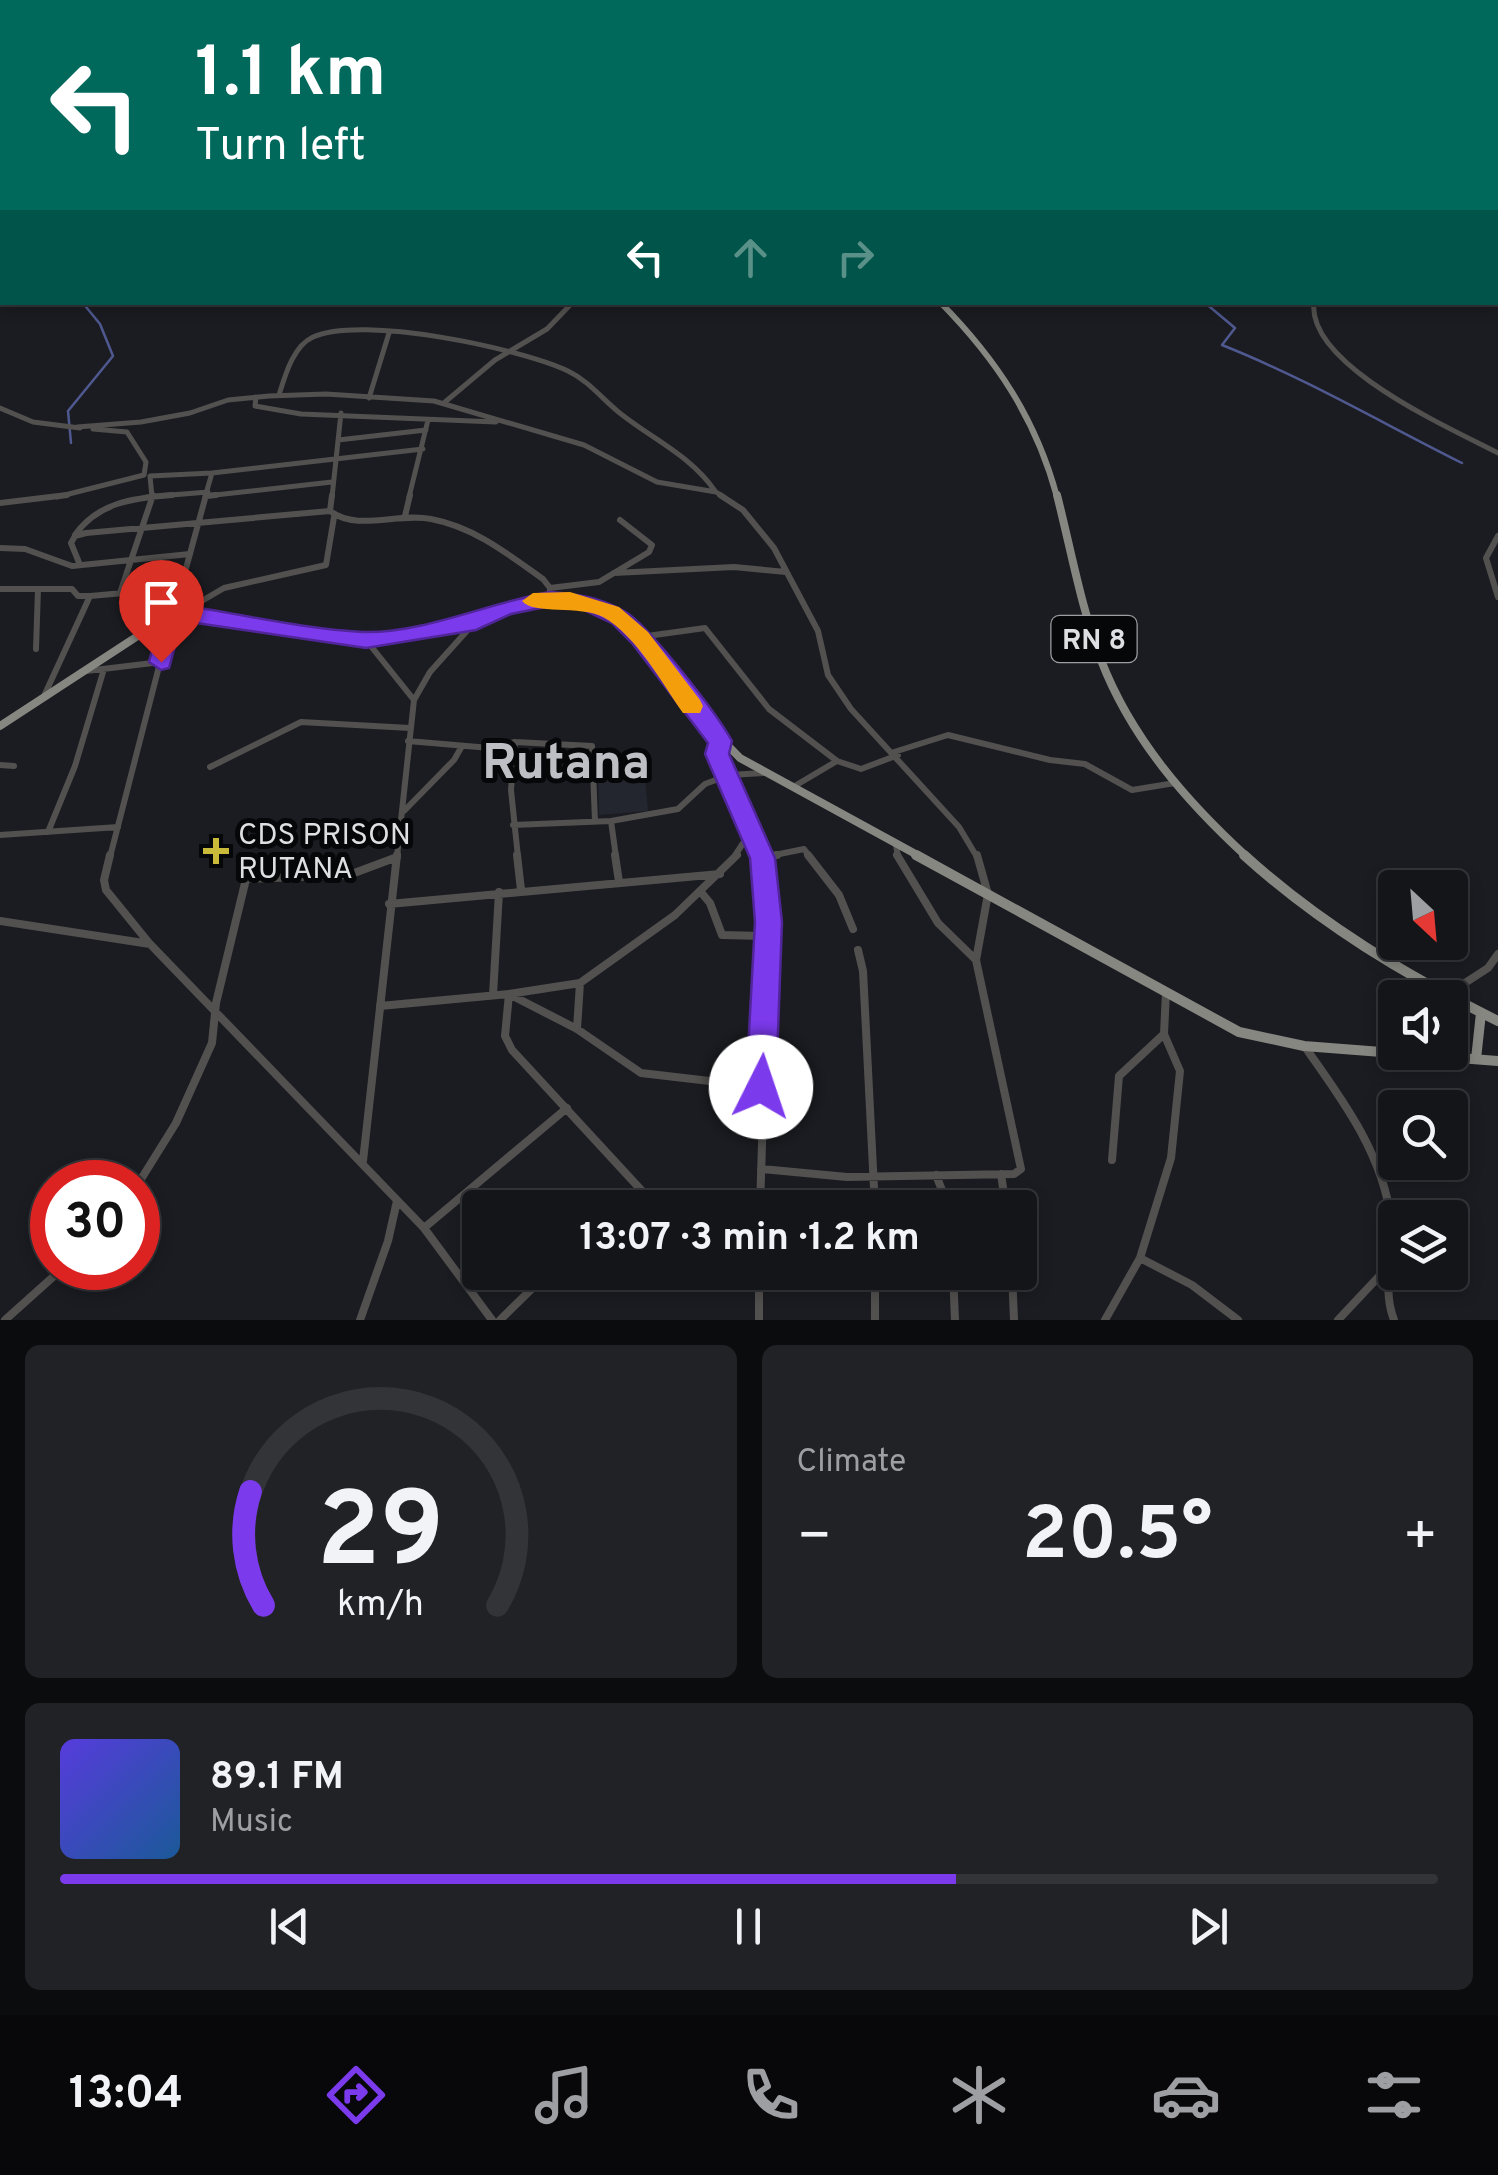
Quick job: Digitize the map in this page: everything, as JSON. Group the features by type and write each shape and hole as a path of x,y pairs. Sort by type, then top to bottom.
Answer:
{"main road":[{"name":"RN 8","path":"943,305 990,355 1034,429 1104,666 1139,733 1176,783 1232,844 1308,908 1368,950 1422,980"},
{"path":"0,726 177,614 366,640 476,622 505,607 550,594 600,606 620,618 640,637 720,741 764,773 1239,1032 1304,1046 1498,1061"},
{"name":"RN 8","path":"1468,1006 1498,1021"},
{"path":"1476,1059 1481,1013"}],"street":[{"path":"445,402 508,351 537,336 570,305"},
{"path":"1313,305 1318,328 1336,353 1380,385 1498,453"},
{"path":"279,395 295,356 310,338 362,331 508,351 579,377 620,413 705,474 716,492 758,523 818,631 828,675 852,709 959,827 976,854 988,894 976,960 1021,1169 1014,1174 870,1177 761,1169"},
{"path":"369,398 379,377 389,333"},
{"path":"77,427 142,422 190,413 228,400 279,395 445,402 597,450 657,482 716,492"},
{"path":"256,397 256,406 301,414 502,422"},
{"path":"0,408 25,420 128,432 146,462 144,475 55,498 0,503"},
{"path":"177,614 224,588 326,564 341,413"},
{"path":"405,516 428,420"},
{"path":"338,440 426,430"},
{"path":"120,594 152,499 150,476 212,473 424,449"},
{"path":"212,473 104,880 106,890 150,944 424,1228 492,1320"},
{"path":"80,565 72,552 74,536 87,519 113,504 332,482"},
{"path":"74,536 199,522 332,514 348,521 405,516 458,523 543,578 550,594 599,582 649,552 652,545 646,537 620,520"},
{"path":"1498,536 1486,548 1483,559 1498,597"},
{"path":"0,546 80,565 190,554"},
{"path":"614,573 632,576 734,567 787,572"},
{"path":"0,589 72,589 78,596 90,596 180,588"},
{"path":"36,649 38,589"},
{"path":"44,698 90,596"},
{"path":"362,1162 388,904 404,811 414,700 430,672 476,622"},
{"path":"640,637 705,628 770,709 848,768 868,770 896,754 948,735 1050,760 1085,764 1132,790 1176,783"},
{"path":"366,640 414,700"},
{"path":"84,671 161,662"},
{"path":"48,832 75,766 104,669"},
{"path":"210,768 301,722 410,728"},
{"path":"408,741 490,748 515,742 592,746 595,821"},
{"path":"720,741 717,754 762,858 768,936 760,1190"},
{"path":"515,742 513,825 521,890"},
{"path":"404,811 454,760 462,746"},
{"path":"792,788 838,761"},
{"path":"0,765 14,766"},
{"path":"513,825 612,821 678,809 705,784 729,775 764,773"},
{"path":"612,821 619,882"},
{"path":"0,836 118,826"},
{"path":"380,1006 580,983 720,874 742,851 752,830"},
{"path":"896,844 898,860 938,923 976,960"},
{"path":"762,858 804,849 839,895 853,929"},
{"path":"155,1160 174,1132 219,1013 216,1003 246,879 348,875 398,857"},
{"path":"388,904 720,874"},
{"path":"700,891 710,903 722,935 768,936"},
{"path":"493,995 500,892"},
{"path":"0,921 150,944"},
{"path":"858,950 868,1067 872,1190"},
{"path":"1468,981 1488,968 1498,954"},
{"path":"577,1029 580,983"},
{"path":"1105,1320 1140,1258 1171,1158 1180,1070 1164,1034 1166,992"},
{"path":"510,994 577,1029 654,1077 761,1087"},
{"path":"510,994 505,1036 512,1050 641,1190"},
{"path":"1112,1160 1118,1076 1164,1034"},
{"path":"1304,1046 1358,1129 1387,1200"},
{"path":"424,1228 567,1108"},
{"path":"1001,1174 1003,1190"},
{"path":"936,1175 941,1190"},
{"path":"360,1320 398,1200"},
{"path":"1140,1258 1192,1286 1238,1320"},
{"path":"1338,1320 1378,1278"},
{"path":"5,1320 38,1290"},
{"path":"500,1320 531,1290"},
{"path":"759,1290 759,1320"},
{"path":"874,1320 875,1290"},
{"path":"954,1290 955,1320"},
{"path":"1013,1290 1014,1320"},
{"path":"1384,1290 1394,1320"}],"shaded area":[{"path":"644,766 648,811 599,815 598,771"}],"waterway":[{"path":"71,443 68,411 113,356 100,324 84,305"},
{"path":"1208,305 1235,328 1222,345 1313,386 1462,463"}],"slow traffic":[{"path":"533,601 586,602 611,612 640,637 691,706"}],"place":[{"name":"CDS PRISON RUTANA","path":"216,851"}],"district":[{"name":"Rutana","path":"566,760"}],"route":[{"path":"161,662 172,616 188,612 366,640 476,622 505,607 550,599 586,602 620,618 640,637 720,741 717,754 762,858 769,922 761,1087"}]}
